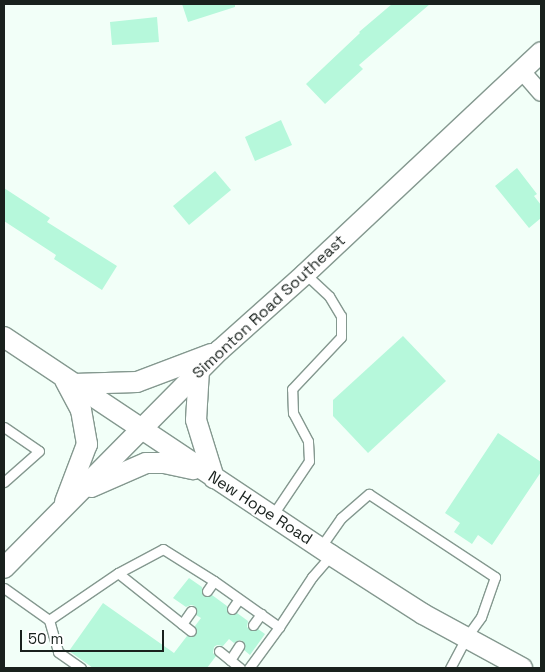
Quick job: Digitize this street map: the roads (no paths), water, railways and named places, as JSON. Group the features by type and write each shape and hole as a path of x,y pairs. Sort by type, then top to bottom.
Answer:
{"street":[{"name":"Simonton Road Southeast","path":"4,568 199,370 306,274 541,52"},
{"path":"521,70 541,93"},
{"name":"New Hope Road","path":"4,338 326,552 466,638 522,668"},
{"path":"62,508 87,444 81,410 69,381 137,382 220,350"},
{"path":"78,494 146,463 164,463 209,474 196,420 199,370"}],"lane":[{"path":"272,516 309,461 308,441 294,413 292,389 341,337 341,316 329,296 306,274"},
{"path":"4,427 39,451 4,482"},
{"path":"250,668 312,577 326,552 341,518 368,494 495,577 481,617 466,638 450,668"},
{"path":"49,620 118,573 163,549 214,581 279,627"},
{"path":"118,573 191,630"},
{"path":"207,591 214,581"},
{"path":"4,588 49,620 58,652 81,668"},
{"path":"232,609 239,599"},
{"path":"182,624 192,611"},
{"path":"254,625 261,614"},
{"path":"230,660 239,646"},
{"path":"219,651 240,668"}]}
